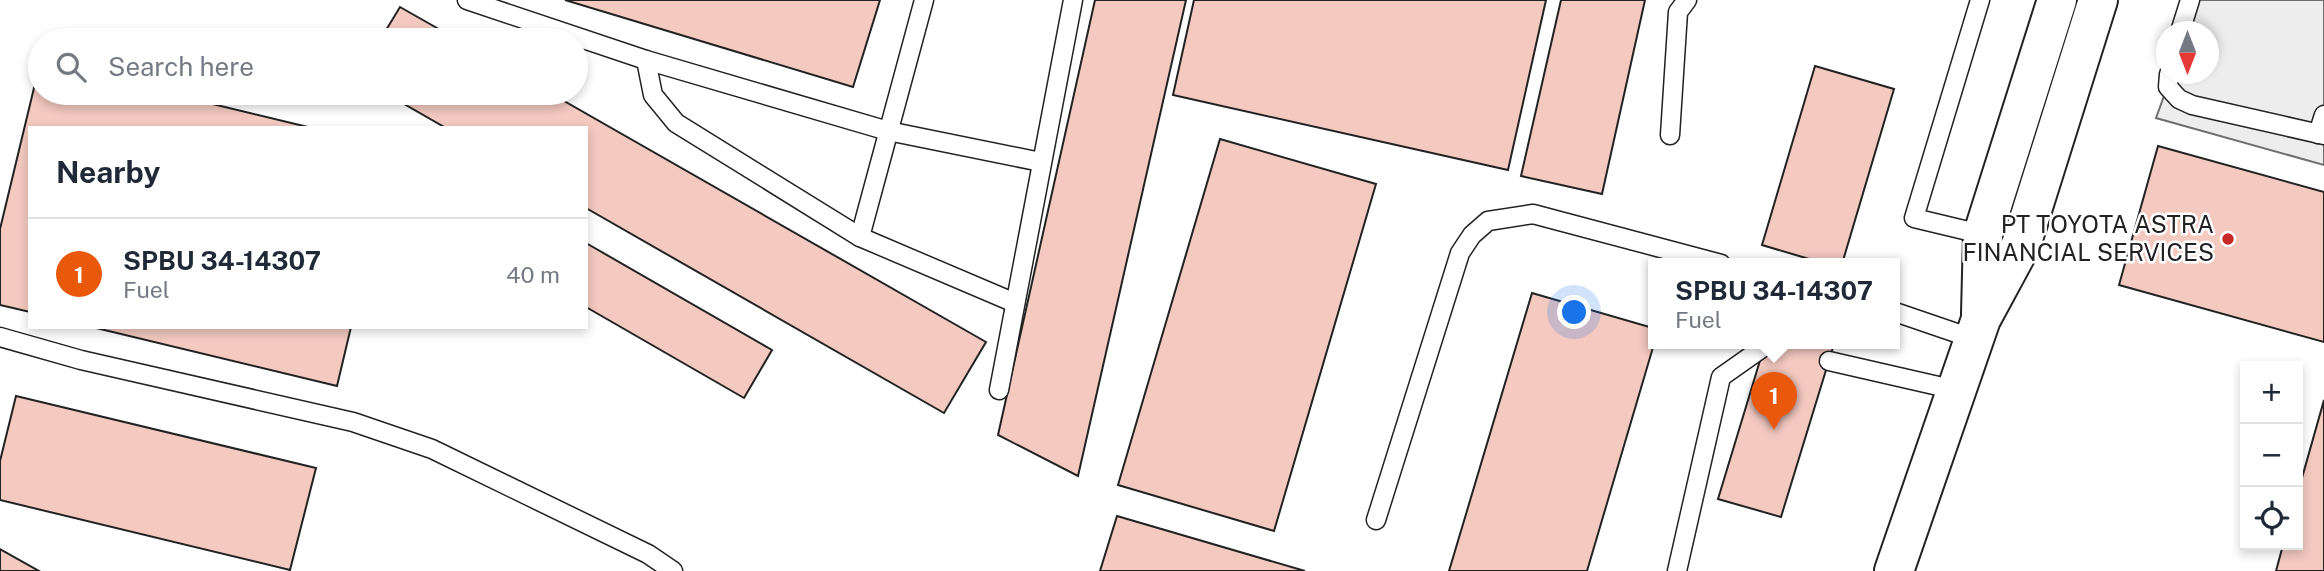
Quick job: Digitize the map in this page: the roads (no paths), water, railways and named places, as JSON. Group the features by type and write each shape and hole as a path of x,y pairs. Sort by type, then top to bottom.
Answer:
{"main road":[{"path":"1894,571 1977,329 2003,240 2025,100 2057,0"},
{"path":"2003,240 2064,110 2098,0"},
{"path":"2025,100 2064,110"}],"lane":[{"path":"467,0 551,28"},
{"path":"860,237 924,0"},
{"path":"999,390 1073,0"},
{"path":"1670,135 1678,12 1688,0"},
{"path":"1980,0 1914,218 2003,240"},
{"path":"2183,21 2190,0"},
{"path":"588,41 888,131 1041,162"},
{"path":"646,60 653,96 676,123 860,237 1015,303"},
{"path":"2168,84 2179,99 2192,105 2321,135 2324,115"},
{"path":"1376,520 1460,253 1472,235 1488,221 1532,214 1698,258"},
{"path":"1900,313 1977,329"},
{"path":"0,337 80,360 353,422 432,449 648,554 673,571"},
{"path":"1676,571 1721,377 1761,349"},
{"path":"1829,360 1947,388 1955,393"}],"place":[{"name":"PT TOYOTA ASTRA FINANCIAL SERVICES","path":"2228,239"},
{"name":"SPBU 34-14307","path":"1774,430"}]}
